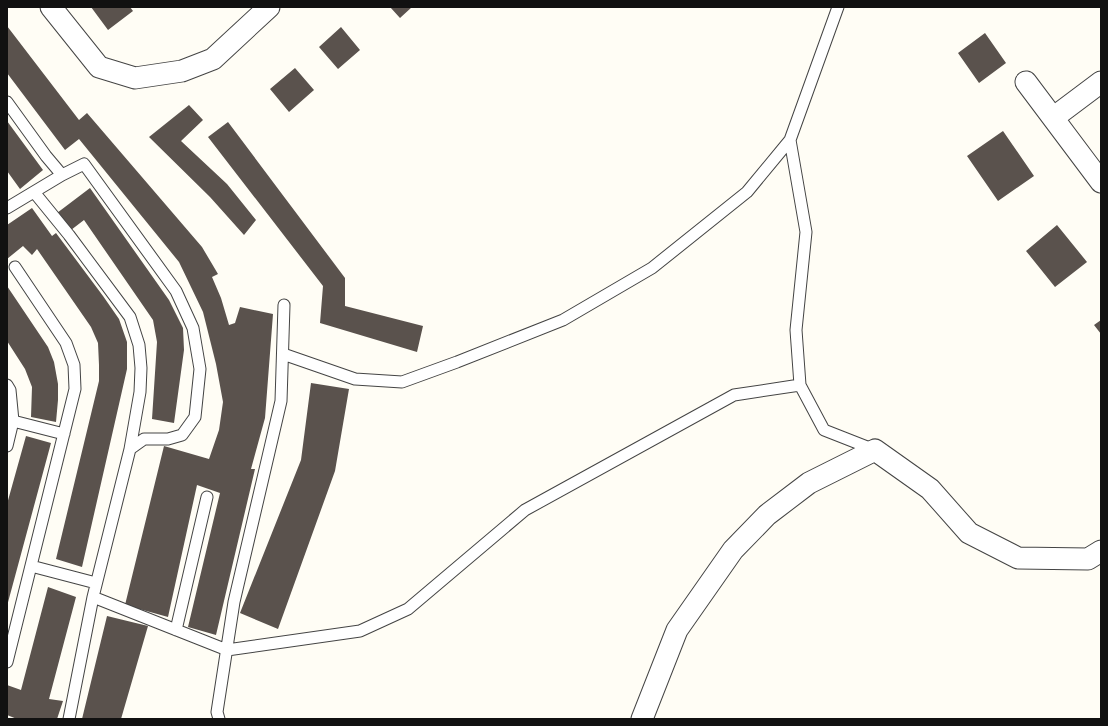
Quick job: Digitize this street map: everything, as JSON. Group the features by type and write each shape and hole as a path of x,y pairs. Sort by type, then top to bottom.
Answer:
{"street":[{"path":"51,7 99,67 136,78 182,71 213,59 269,7"},
{"path":"1026,82 1101,182"},
{"path":"1053,118 1101,82"},
{"path":"642,719 677,630 733,550 767,515 808,483 875,450 930,489 970,533 1018,558 1088,559 1101,551"}],"lane":[{"path":"283,354 355,379 402,382 458,362 563,320 652,268 747,192 790,140 838,7"},
{"path":"7,102 46,156 62,175"},
{"path":"790,140 806,232 796,330 800,385 824,430 875,450"},
{"path":"9,204 84,164 176,292 193,328 200,368 195,417 182,435 168,439 144,439 130,449"},
{"path":"34,192 70,236 130,317 139,345 141,368 140,392 130,449 96,582 69,719"},
{"path":"7,662 75,389 74,365 66,343 15,267"},
{"path":"219,719 217,712 234,602 281,401 284,305"},
{"path":"7,385 10,390 13,421 7,446"},
{"path":"93,597 227,650 360,631 408,609 525,510 734,395 800,385"},
{"path":"13,421 64,434"},
{"path":"176,630 207,497"},
{"path":"31,566 96,582"}],"building":[{"path":"91,7 130,7 133,11 108,30"},
{"path":"390,7 412,7 400,18"},
{"path":"7,26 79,120 87,113 202,247 218,274 212,277 221,298 229,325 235,323 240,307 273,314 265,418 251,469 255,469 216,635 188,627 220,493 197,485 168,617 125,605 164,446 209,459 219,430 223,402 216,364 203,312 179,262 79,139 65,150 7,73"},
{"path":"341,27 360,50 338,69 319,47"},
{"path":"985,33 1006,63 979,83 958,53"},
{"path":"295,68 314,90 289,112 270,89"},
{"path":"189,105 203,120 181,141 227,184 256,220 244,235 210,197 149,137"},
{"path":"7,121 43,170 20,189 7,171"},
{"path":"228,122 345,278 345,306 423,326 417,352 320,323 323,286 208,137"},
{"path":"1003,131 1034,176 998,201 967,156"},
{"path":"90,188 169,300 183,328 184,350 174,423 152,419 157,342 153,320 84,220 71,230 57,213"},
{"path":"32,208 52,236 56,233 103,296 119,319 127,342 127,369 82,567 56,559 99,381 98,343 91,327 37,249 32,255 23,246 7,259 7,225"},
{"path":"1057,225 1087,262 1055,287 1026,251"},
{"path":"7,286 48,347 54,362 58,384 56,422 31,417 32,387 25,369 7,341"},
{"path":"1101,320 1101,334 1094,325"},
{"path":"311,383 349,389 335,471 278,629 240,613 301,460"},
{"path":"26,436 51,443 7,606 7,504"},
{"path":"48,587 76,597 49,699 63,701 57,719 17,719 7,715 7,685 21,690"},
{"path":"107,616 148,626 121,719 82,719"}]}
